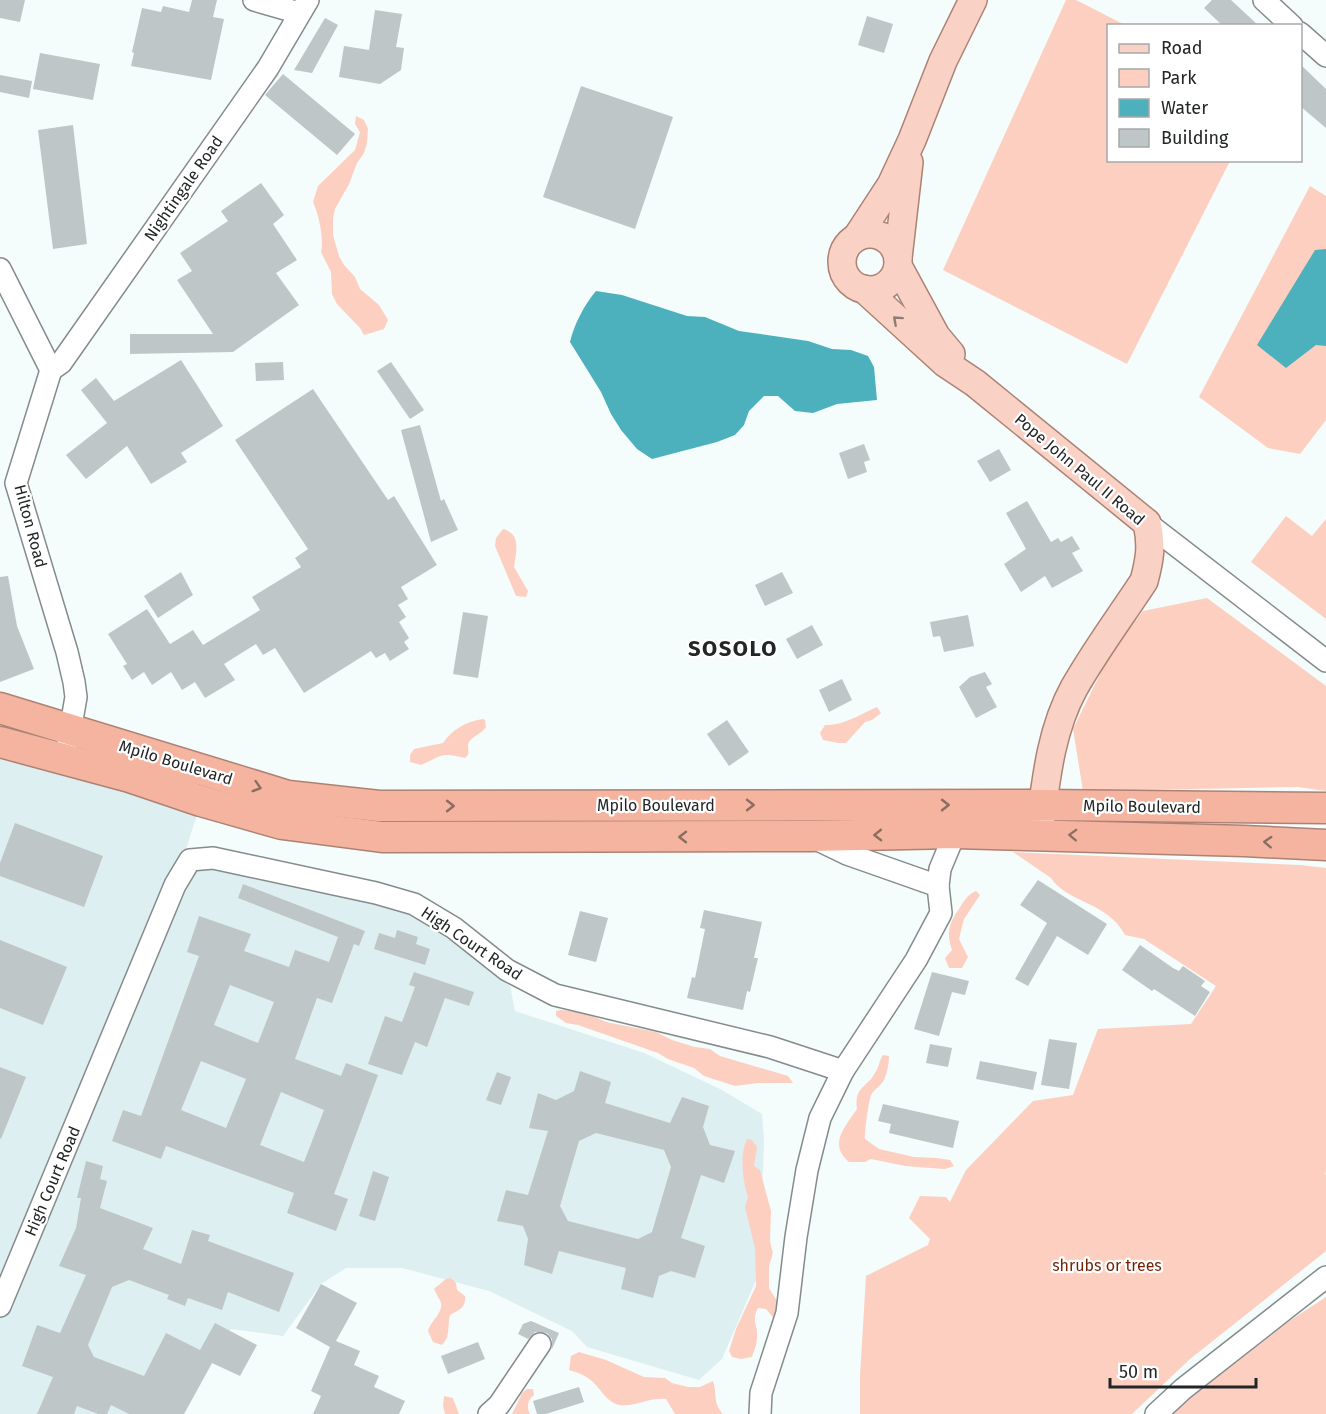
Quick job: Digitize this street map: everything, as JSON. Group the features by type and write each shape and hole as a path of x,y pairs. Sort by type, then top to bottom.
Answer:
{"highway":[{"name":"Mpilo Boulevard","path":"0,708 288,796 379,806 1043,805 1326,808"},
{"name":"Mpilo Boulevard","path":"0,742 129,777 282,824 382,837 810,836 955,833 1326,845"}],"main road":[{"path":"912,140 898,262 890,282 882,287 864,289 850,280 843,266 846,247 857,237 891,185 912,140 943,61 973,0"},
{"path":"857,237 866,234 883,237 896,249 898,262"},
{"name":"Pope John Paul II Road","path":"898,262 936,336 975,383"},
{"name":"Pope John Paul II Road","path":"864,289 945,363 975,383 1148,523 1151,543 1144,581 1073,690 1058,729 1049,761 1039,834"}],"street":[{"path":"254,0 304,6"},
{"path":"1264,0 1290,24"},
{"name":"Nightingale Road","path":"51,370 61,363 268,68 304,6"},
{"path":"1302,35 1326,56"},
{"path":"0,269 51,370"},
{"name":"Hilton Road","path":"51,370 16,483 74,682 76,697 72,730 64,760"},
{"path":"1148,523 1326,661"},
{"path":"760,1414 761,1394 787,1313 807,1170 820,1118 843,1071 916,960 941,913 938,886 940,869 955,833"},
{"path":"810,836 847,854 938,886"},
{"name":"High Court Road","path":"0,1306 175,885 190,860 213,858 376,893 414,904 454,928 507,970 555,995 770,1047 843,1071"},
{"path":"1156,1414 1183,1389 1326,1277"},
{"path":"489,1414 499,1405 540,1344"}],"shaded area":[{"path":"0,742 201,801 176,882 190,860 376,893 507,970 515,1011 644,1053 722,1090 762,1114 764,1141 759,1273 722,1359 699,1380 587,1347 572,1331 489,1291 402,1268 346,1268 321,1284 283,1336 231,1329 184,1414 0,1414"}],"green space":[{"path":"1066,0 1076,0 1123,24 1107,24 1107,162 1229,162 1127,364 943,270"},
{"path":"356,116 364,120 368,129 367,143 335,209 333,235 344,265 355,277 360,289 379,305 388,320 384,329 364,335 337,304 332,294 331,272 321,252 320,227 313,202 318,186 355,150 360,132 355,124"},
{"path":"1310,186 1326,196 1326,420 1300,454 1268,448 1199,397"},
{"path":"1286,516 1312,536 1326,519 1326,619 1251,562"},
{"path":"503,529 509,531 515,539 514,567 528,591 526,597 516,596 495,546 496,538"},
{"path":"1207,598 1326,686 1326,791 1298,787 1083,791 1073,729 1111,652 1143,611"},
{"path":"877,707 881,713 865,722 846,743 823,740 820,733 825,725 845,722"},
{"path":"483,719 486,727 469,742 468,755 465,758 446,755 421,765 410,762 410,755 414,749 443,743 460,727"},
{"name":"shrubs or trees","path":"1013,852 1326,868 1326,1173 1324,1172 1326,1175 1326,1251 1190,1359 1132,1414 860,1414 866,1276 928,1245 930,1239 909,1218 920,1196 946,1197 950,1202 966,1170 1033,1101 1073,1095 1098,1029 1191,1024 1216,986 1144,939 1125,935 1118,924 1108,916 1066,892 1051,878"},
{"path":"976,891 980,895 964,919 959,939 968,957 962,968 949,968 945,958 952,950 949,938 951,924 966,898"},
{"path":"556,1011 584,1012 606,1022 656,1032 672,1040 710,1049 720,1056 788,1076 793,1083 758,1083 735,1086 704,1076 694,1068 658,1053 578,1025 566,1023 556,1016"},
{"path":"883,1055 889,1056 888,1068 883,1082 871,1095 865,1139 879,1149 914,1157 950,1160 954,1166 945,1169 905,1166 871,1159 865,1162 849,1162 843,1155 839,1142 841,1135 857,1109 859,1091 872,1078"},
{"path":"747,1139 752,1140 757,1147 754,1166 760,1170 771,1211 770,1241 773,1253 769,1266 769,1288 783,1318 780,1326 766,1309 758,1308 755,1316 757,1337 752,1357 741,1359 732,1357 729,1351 736,1329 756,1286 755,1248 745,1207 748,1197 742,1160"},
{"path":"451,1278 456,1283 457,1290 465,1296 465,1300 461,1308 450,1315 448,1334 442,1345 433,1342 428,1331 441,1307 434,1289 446,1279"},
{"path":"1326,1284 1326,1291 1313,1302 1302,1307 1224,1364 1326,1297 1326,1414 1167,1414 1215,1372 1200,1382 1199,1379"},
{"path":"579,1352 606,1360 644,1377 665,1378 672,1383 688,1387 700,1387 713,1381 716,1402 723,1414 675,1414 666,1399 654,1399 631,1405 615,1404 589,1378 569,1370 571,1356"},
{"path":"527,1389 533,1389 534,1395 528,1403 530,1414 512,1414 522,1393"},
{"path":"444,1396 453,1398 459,1414 445,1414"}],"water":[{"path":"1326,249 1326,346 1316,345 1286,368 1257,345 1315,250"},
{"path":"596,291 622,295 687,316 705,317 739,331 808,341 832,349 851,350 868,356 874,367 877,400 837,404 813,413 795,411 778,396 764,396 749,411 744,425 735,435 652,459 637,449 621,430 570,342 580,315"}],"building":[{"path":"0,0 25,0 20,22 0,18"},
{"path":"192,0 217,0 213,17 224,19 211,80 131,66 142,8 161,12 163,6 189,12"},
{"path":"1212,0 1231,0 1257,24 1221,24 1204,8"},
{"path":"375,10 402,14 396,47 404,48 401,70 380,84 339,77 344,46 369,50"},
{"path":"867,16 893,24 884,53 858,45"},
{"path":"325,18 338,25 312,73 294,70"},
{"path":"40,53 100,64 93,100 33,89"},
{"path":"1302,66 1326,89 1326,128 1302,108"},
{"path":"283,74 355,134 337,155 265,95"},
{"path":"0,75 32,81 29,98 0,92"},
{"path":"581,86 673,117 635,229 543,197"},
{"path":"73,125 87,244 53,249 38,130"},
{"path":"261,183 284,215 273,224 297,260 276,273 299,305 233,352 130,354 130,334 213,334 177,280 192,271 180,253 228,221 221,211"},
{"path":"181,360 223,426 181,453 187,462 151,484 127,446 86,479 66,455 107,423 81,390 96,378 114,401"},
{"path":"283,362 284,380 256,381 255,363"},
{"path":"391,362 424,410 410,419 377,371"},
{"path":"313,389 388,500 394,496 437,565 401,587 408,599 398,605 406,617 399,622 409,638 404,642 409,649 390,661 385,653 376,658 371,651 304,693 275,648 263,655 256,644 224,664 235,680 205,698 195,682 182,690 171,672 152,685 144,672 132,680 123,666 127,664 108,634 147,609 170,644 193,630 203,645 260,610 252,597 301,567 295,558 308,549 235,440"},
{"path":"420,425 441,501 444,499 458,530 431,542 401,430"},
{"path":"864,444 870,460 864,462 867,472 848,479 839,453"},
{"path":"999,449 1011,470 990,482 977,461"},
{"path":"1027,501 1051,542 1058,538 1061,542 1072,536 1080,549 1072,553 1083,571 1052,588 1045,576 1021,592 1004,564 1026,549 1006,513"},
{"path":"181,572 193,595 158,618 144,596"},
{"path":"782,572 793,593 765,606 755,585"},
{"path":"8,576 17,626 34,669 0,682 0,577"},
{"path":"463,612 488,616 478,678 453,674"},
{"path":"968,615 974,646 944,652 940,636 933,637 930,622"},
{"path":"812,625 823,645 797,659 786,639"},
{"path":"985,672 992,684 986,687 997,707 976,718 959,687 970,677"},
{"path":"842,679 852,700 829,712 819,690"},
{"path":"727,720 749,752 729,766 707,734"},
{"path":"15,823 103,856 84,907 0,876 0,863"},
{"path":"1038,880 1107,924 1088,955 1057,936 1028,986 1015,979 1047,923 1020,905"},
{"path":"243,884 365,931 359,946 354,944 332,1003 317,998 295,1059 341,1076 346,1063 378,1075 334,1194 348,1199 336,1231 287,1213 294,1193 166,1146 161,1159 112,1141 123,1110 141,1116 199,956 187,952 199,916 251,934 244,951 289,967 295,950 329,962 338,937 238,898","holes":["230,985 274,1002 258,1043 214,1025","201,1061 246,1079 226,1128 181,1110","281,1092 324,1110 304,1162 260,1145"]},
{"path":"704,910 762,922 754,958 758,958 743,1010 687,998 692,977 695,978 705,929 700,928"},
{"path":"580,911 608,918 596,962 568,955"},
{"path":"397,930 418,937 416,944 430,949 425,965 374,949 379,933 395,938"},
{"path":"0,940 67,967 43,1025 0,1008"},
{"path":"1140,945 1173,968 1179,971 1183,966 1205,981 1201,986 1210,992 1195,1016 1122,970"},
{"path":"414,972 474,992 469,1006 445,998 427,1047 415,1042 402,1075 368,1064 385,1016 402,1022 415,987 409,985"},
{"path":"932,972 969,981 965,995 952,992 939,1036 914,1029"},
{"path":"1049,1039 1077,1043 1069,1089 1041,1085"},
{"path":"930,1044 952,1048 948,1067 926,1063"},
{"path":"980,1061 1037,1072 1033,1090 976,1079"},
{"path":"0,1067 26,1077 1,1139 0,1138"},
{"path":"580,1071 611,1082 605,1103 670,1123 682,1097 709,1106 703,1127 710,1145 735,1151 724,1183 701,1175 681,1238 705,1246 695,1278 671,1271 659,1276 653,1298 621,1289 626,1268 559,1251 552,1274 524,1265 528,1239 523,1226 497,1221 506,1190 528,1195 548,1131 529,1128 538,1093 556,1100 574,1091","holes":["596,1133 664,1150 671,1167 652,1232 638,1239 568,1221 560,1206 579,1141"]},
{"path":"497,1072 511,1077 501,1105 486,1100"},
{"path":"883,1104 959,1121 953,1148 889,1133 891,1124 878,1121"},
{"path":"86,1161 103,1166 100,1179 107,1181 100,1208 153,1228 143,1249 181,1264 192,1230 210,1235 208,1241 294,1273 279,1312 228,1292 222,1310 188,1298 185,1306 167,1299 169,1295 129,1280 112,1287 88,1345 94,1357 144,1376 166,1333 200,1350 215,1323 257,1345 240,1376 212,1363 184,1414 129,1414 111,1405 107,1414 98,1414 77,1406 74,1414 37,1414 53,1377 22,1366 37,1325 60,1333 86,1275 59,1266 76,1228 81,1198 77,1198"},
{"path":"373,1171 389,1177 375,1221 359,1216"},
{"path":"321,1284 357,1303 336,1341 360,1351 354,1365 379,1376 374,1387 405,1401 399,1414 313,1414 321,1396 311,1391 330,1347 296,1328"},
{"path":"531,1321 559,1333 552,1349 552,1339 547,1333 535,1332 528,1339 518,1334 523,1324"},
{"path":"478,1342 485,1359 448,1374 441,1356"},
{"path":"579,1387 584,1402 546,1414 537,1414 533,1401"}],"district":[{"name":"SOSOLO","path":"733,648"}]}
